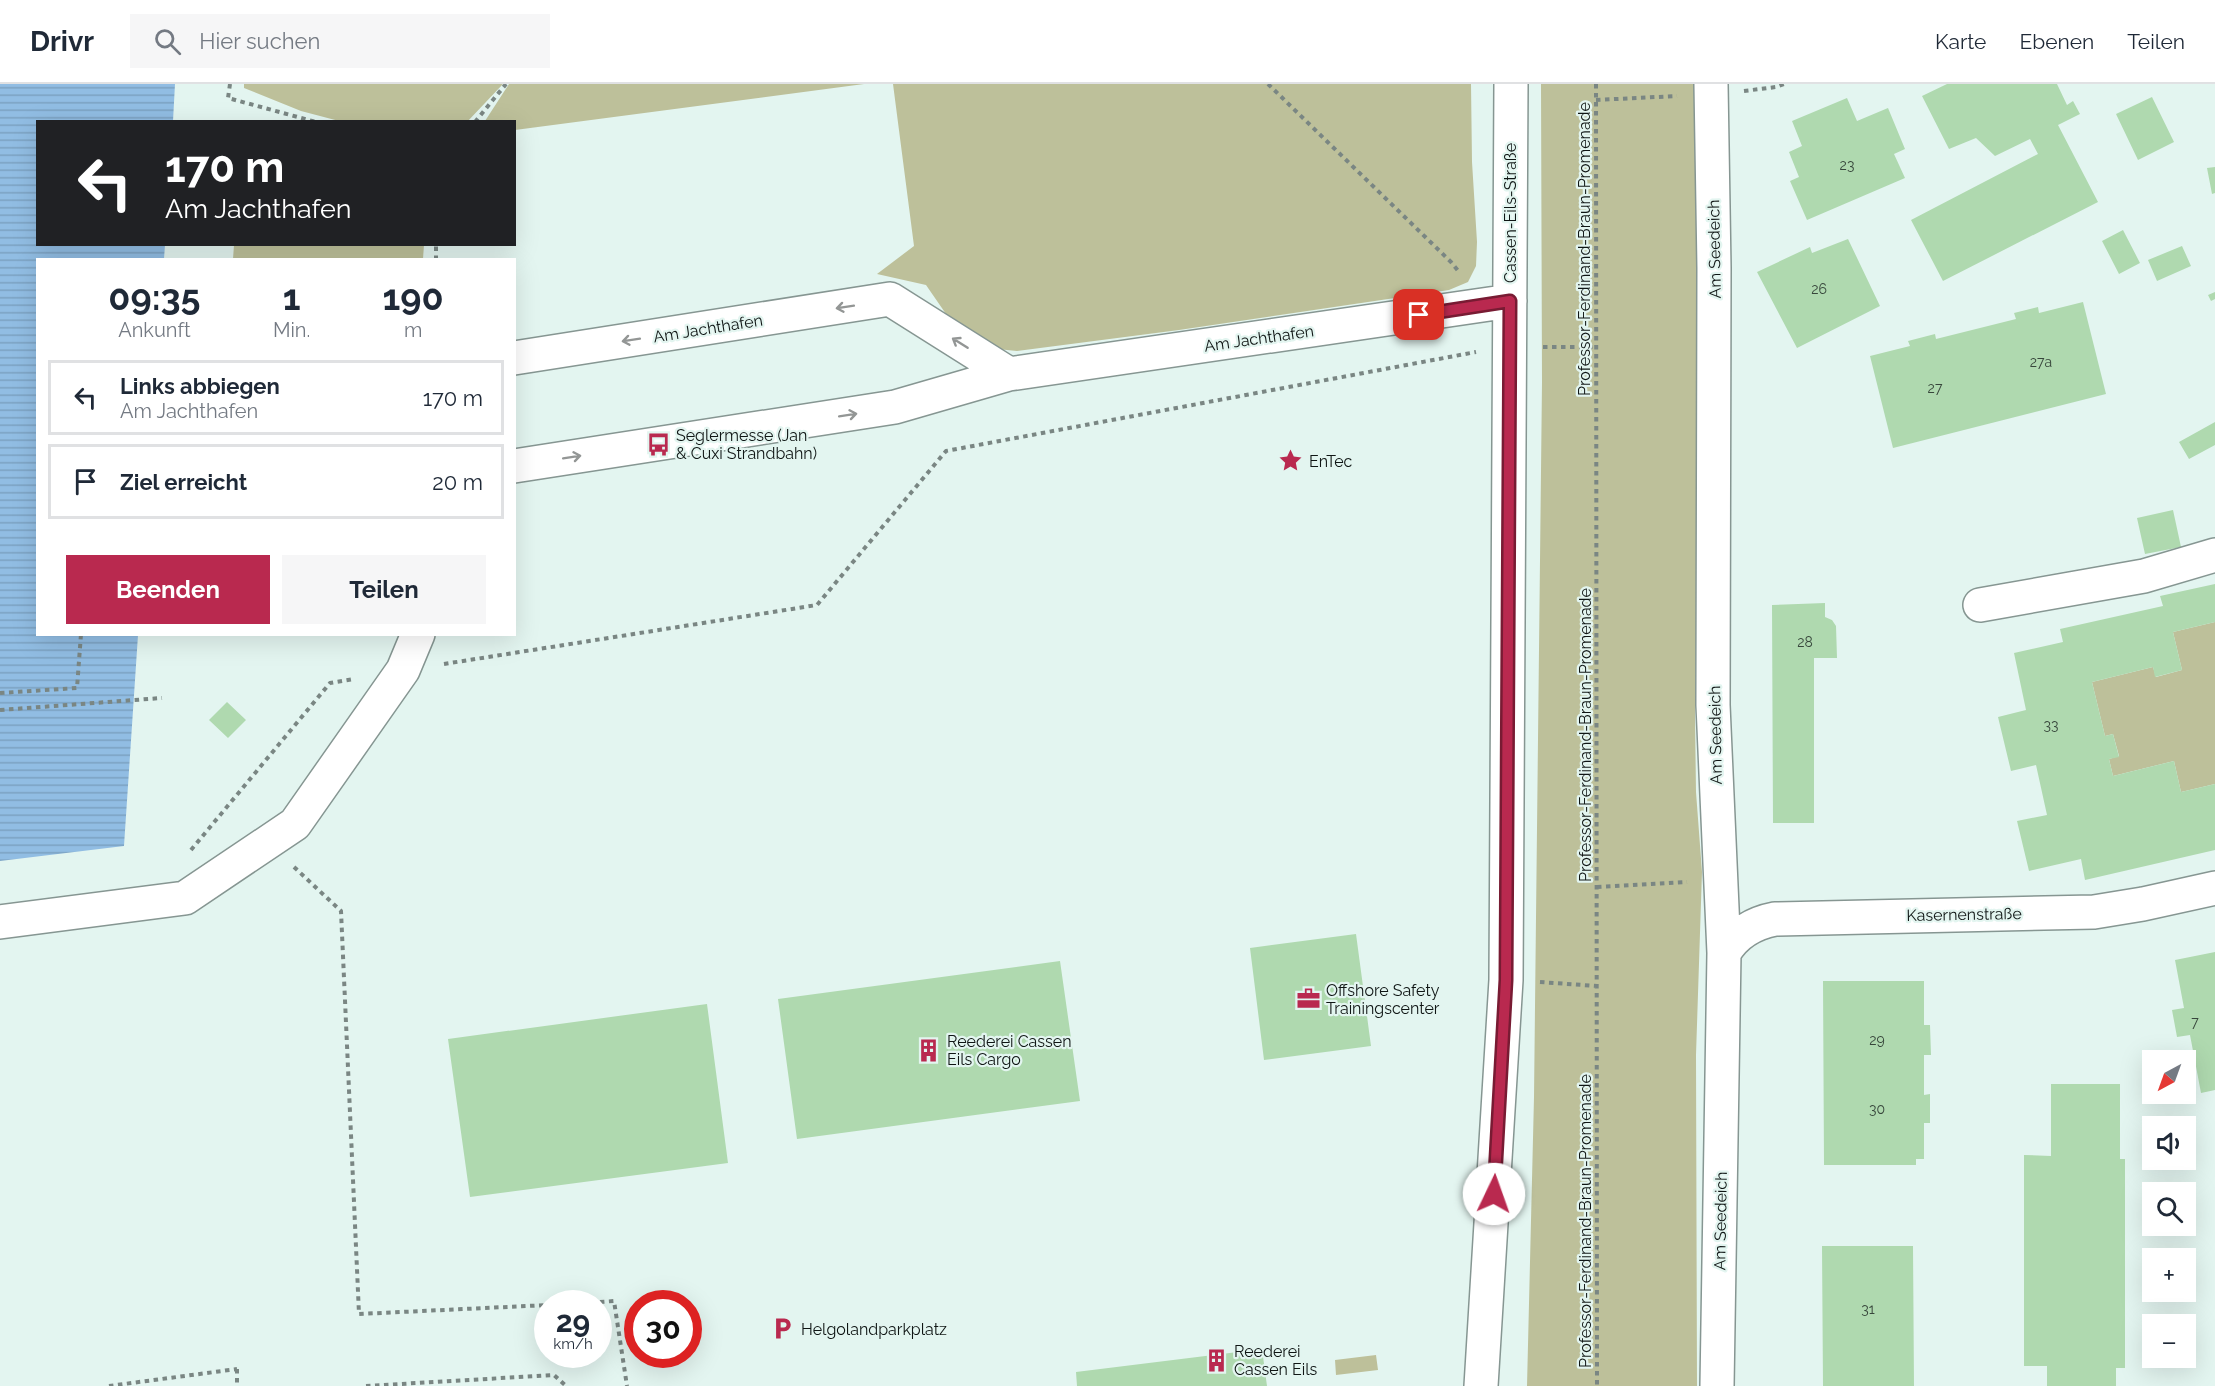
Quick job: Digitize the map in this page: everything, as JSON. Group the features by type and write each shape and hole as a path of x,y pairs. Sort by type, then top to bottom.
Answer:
{"street":[{"name":"Cassen-Eils-Straße","path":"1481,1386 1506,980 1511,84"},
{"name":"Am Seedeich","path":"1711,89 1714,268 1713,705 1724,953 1718,1386"},
{"name":"Am Jachthafen","path":"516,358 890,299 1009,374"},
{"name":"Am Jachthafen","path":"516,466 895,407 1009,374 1510,301"},
{"path":"1980,604 2144,576 2215,555"},
{"path":"0,922 185,898 295,824 403,670 417,636"},
{"name":"Kasernenstraße","path":"1724,953 1735,938 1746,930 1775,919 2094,912 2215,888"}],"path":[{"path":"230,84 228,98 309,120"},
{"path":"478,120 506,84"},
{"path":"1268,84 1451,262 1463,278"},
{"name":"Professor-Ferdinand-Braun-Promenade","path":"1596,84 1597,1386"},
{"path":"1596,100 1711,89"},
{"path":"188,853 330,683 817,605 946,451 1510,346 1596,347"},
{"path":"0,693 77,688 81,636"},
{"path":"0,710 162,698"},
{"path":"295,824 291,865 341,912 359,1314 534,1306"},
{"path":"1597,888 1720,880"},
{"path":"1506,980 1597,986"},
{"path":"612,1301 614,1301 627,1386"},
{"path":"109,1386 237,1370 237,1386"},
{"path":"366,1386 554,1375 566,1386"}],"green space":[{"path":"244,84 503,84 469,120 335,120 301,111 244,88"},
{"path":"509,84 864,84 516,130 516,120 486,120"},
{"path":"893,84 1471,84 1476,266 1468,282 1449,290 1179,330 1017,351 987,348 955,327 926,285 877,274 914,246"},
{"path":"1541,84 1697,84 1700,337 1695,716 1696,792 1702,872 1696,1055 1697,1386 1527,1386 1534,1097 1542,382"},
{"path":"234,246 424,246 423,258 233,258"},
{"path":"2215,622 2215,784 2181,792 2174,761 2113,776 2109,759 2119,756 2113,734 2105,736 2092,682 2153,667 2156,677 2182,670 2173,632"},
{"path":"1376,1355 1378,1370 1336,1375 1335,1360"}],"water":[{"path":"0,84 175,84 173,120 36,120 36,246 165,246 164,258 36,258 36,636 138,636 124,846 0,861"}],"building":[{"path":"1947,84 2057,84 2067,105 2073,101 2080,114 2058,125 2098,202 1943,281 1911,220 2038,154 2030,139 1995,156 1976,138 1949,149 1922,96"},
{"path":"2152,97 2174,142 2138,160 2116,114"},
{"path":"1847,98 1857,121 1888,108 1905,149 1894,154 1905,178 1807,220 1790,181 1799,177 1789,152 1802,146 1792,121"},
{"path":"2215,167 2215,193 2212,194 2207,168"},
{"path":"2123,230 2140,263 2119,274 2102,241"},
{"path":"1848,239 1880,306 1797,348 1757,272 1810,247 1812,253"},
{"path":"2182,246 2191,266 2157,281 2148,260"},
{"path":"2215,292 2215,299 2211,301 2208,295"},
{"path":"2083,302 2106,394 1893,448 1870,356 1910,346 1908,341 1935,334 1936,339 2016,319 2014,313 2038,307 2039,313"},
{"path":"2215,422 2215,445 2189,459 2179,442"},
{"path":"2173,510 2181,547 2145,554 2137,518"},
{"path":"2215,584 2215,622 2173,632 2182,670 2155,677 2153,667 2092,682 2105,736 2113,734 2119,757 2109,759 2113,776 2174,761 2181,792 2215,784 2215,850 2085,880 2081,859 2029,871 2017,821 2047,815 2036,765 2011,771 1998,717 2026,710 2014,653 2063,642 2060,629 2163,606 2160,596"},
{"path":"1825,603 1825,617 1832,620 1836,626 1837,658 1814,658 1814,823 1773,823 1772,605"},
{"path":"227,702 246,720 228,738 209,720"},
{"path":"1356,934 1371,1046 1264,1060 1250,948"},
{"path":"2215,952 2215,1090 2201,1093 2196,1067 2196,1050 2193,1050 2190,1035 2177,1037 2172,1010 2184,1008 2175,960"},
{"name":"Reederei Cassen Eils Cargo","path":"1060,961 1080,1101 797,1139 778,999"},
{"path":"1823,981 1924,981 1924,1025 1930,1025 1931,1055 1924,1055 1924,1095 1930,1094 1930,1123 1924,1123 1924,1159 1916,1159 1916,1165 1824,1165"},
{"path":"707,1004 728,1163 470,1197 448,1039"},
{"path":"2051,1084 2120,1084 2120,1159 2125,1159 2125,1368 2116,1368 2116,1386 2047,1386 2047,1366 2024,1366 2024,1155 2051,1156"},
{"path":"1822,1246 1913,1246 1914,1386 1823,1386"},
{"name":"Reederei Cassen Eils","path":"1262,1349 1267,1386 1077,1386 1076,1372"}],"place":[{"name":"Seglermesse (Jan & Cuxi Strandbahn)","path":"658,444"},
{"name":"EnTec","path":"1291,461"},
{"name":"Offshore Safety Trainingscenter","path":"1308,999"},
{"name":"Reederei Cassen Eils Cargo","path":"929,1050"},
{"name":"Helgolandparkplatz","path":"783,1329"},
{"name":"Reederei Cassen Eils","path":"1216,1360"}],"route":[{"path":"1419,315 1510,301 1506,980 1494,1194"}]}
